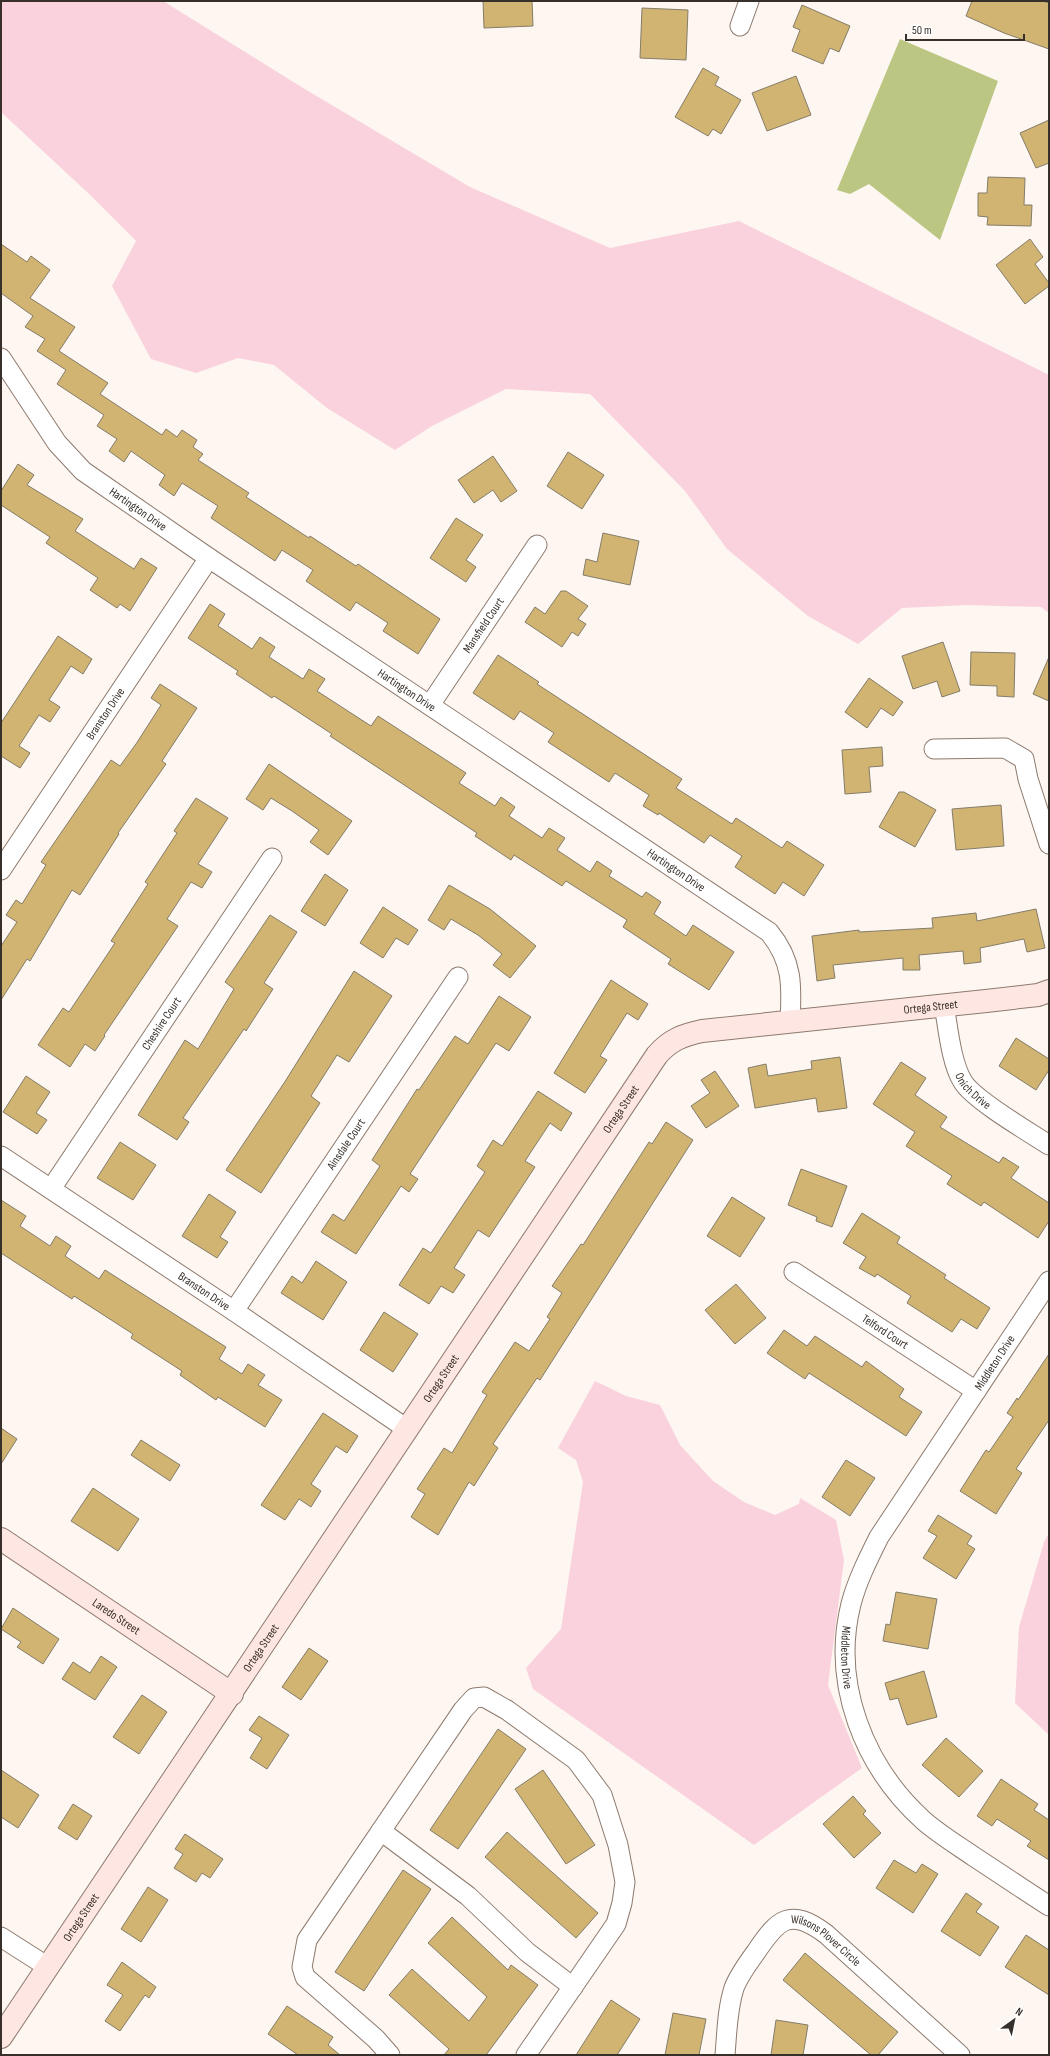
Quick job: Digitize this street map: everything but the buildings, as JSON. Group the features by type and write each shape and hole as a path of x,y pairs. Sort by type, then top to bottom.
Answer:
{"street":[{"path":"740,26 749,1"},
{"name":"Hartington Drive","path":"1,358 57,443 83,471 209,558 769,932 786,958 791,991 790,1022"},
{"name":"Mansfield Court","path":"430,705 537,545"},
{"name":"Branston Drive","path":"1,870 209,558"},
{"path":"934,749 1005,748 1024,759 1028,779 1049,844"},
{"name":"Cheshire Court","path":"51,1189 272,858"},
{"name":"Ainsdale Court","path":"234,1311 458,977"},
{"name":"Ortega Street","path":"1,2037 232,1694 657,1054 667,1043 684,1035 702,1031 1038,995 1049,991"},
{"name":"Onich Drive","path":"944,1005 955,1061 963,1082 1002,1114 1049,1145"},
{"name":"Branston Drive","path":"1,1156 234,1311 407,1429"},
{"name":"Telford Court","path":"794,1272 976,1391"},
{"name":"Middleton Drive","path":"1049,1281 879,1537 864,1567 851,1605 846,1641 846,1670 850,1697 859,1728 870,1753 902,1798 931,1826 1049,1906"},
{"name":"Laredo Street","path":"1,1539 232,1694"},
{"path":"390,2055 376,2039 305,1977 302,1967 307,1940 463,1710 474,1698 484,1697 507,1710 576,1760 602,1795 618,1845 625,1882 622,1903 616,1924 526,2055"},
{"path":"381,1831 468,1896 527,1952 572,1987"},
{"name":"Wilsons Plover Circle","path":"725,2055 729,2012 734,1988 741,1974 771,1929 784,1920 798,1918 813,1924 826,1934 960,2055"},
{"path":"1,1937 48,1967"}],"shaded area":[{"path":"1,1 163,1 303,88 470,187 610,248 739,221 1049,375 1049,613 1041,607 967,605 902,608 858,644 808,616 727,549 685,491 590,394 506,389 432,426 395,450 327,408 274,365 238,358 196,373 151,359 112,286 136,241 88,193 1,112"},
{"path":"900,39 998,81 940,240 869,184 850,194 837,190"},
{"path":"595,1381 626,1396 660,1405 680,1445 713,1481 744,1502 775,1515 799,1504 800,1498 836,1520 844,1560 828,1685 862,1768 754,1845 533,1689 526,1668 561,1629 583,1482 576,1460 558,1448"},
{"path":"1049,1533 1049,1735 1015,1703 1019,1627 1044,1542"}]}
